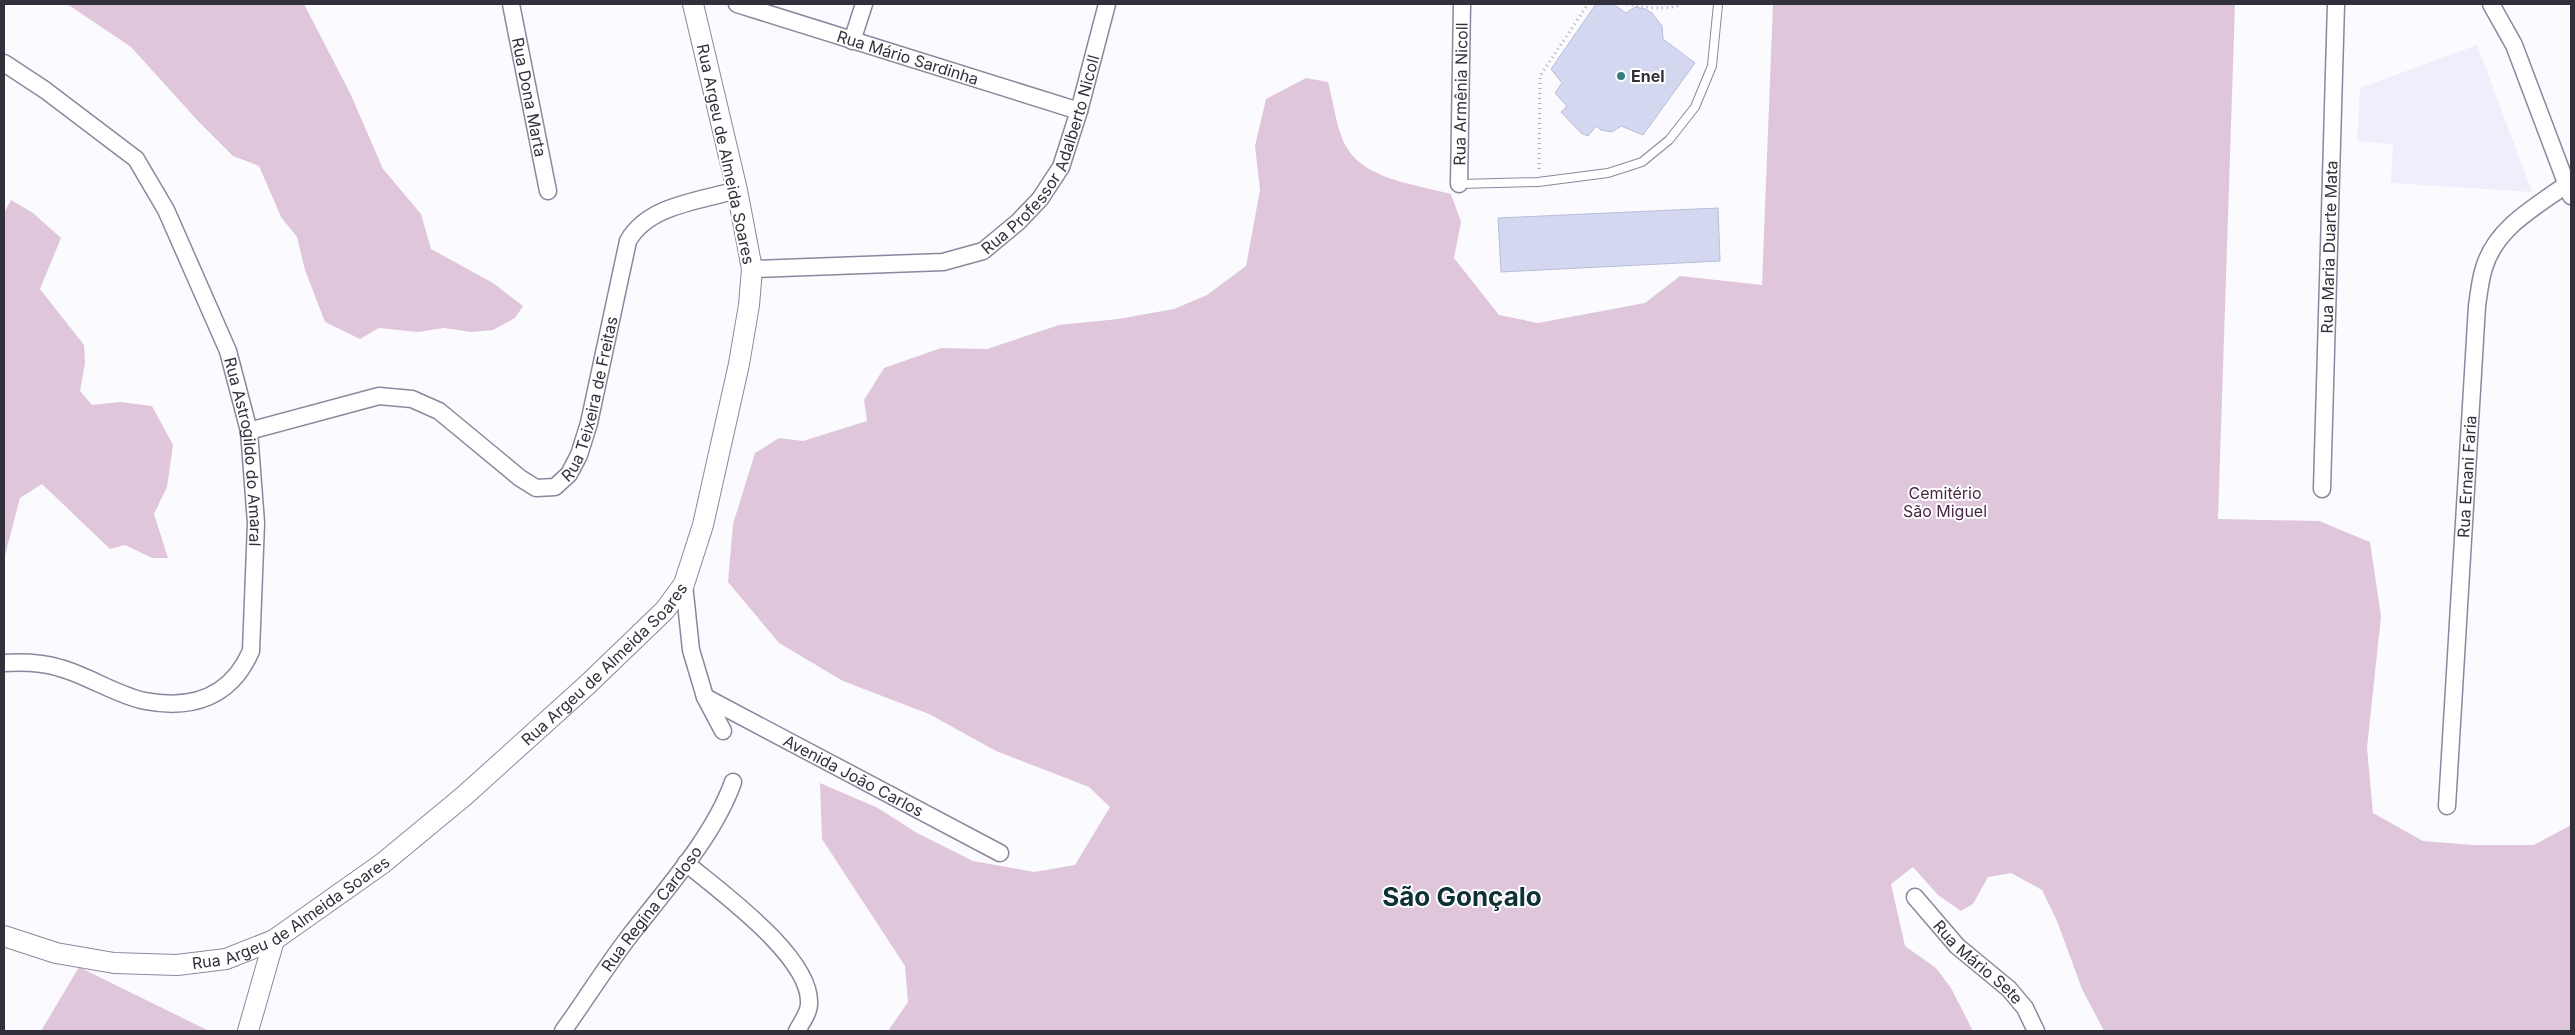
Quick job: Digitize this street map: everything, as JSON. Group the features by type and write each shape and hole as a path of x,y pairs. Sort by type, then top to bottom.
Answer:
{"street":[{"name":"Rua Dona Marta","path":"511,4 548,191"},
{"name":"Rua Argeu de Almeida Soares","path":"4,936 56,953 114,963 177,965 226,959 274,940 384,863 464,796 658,617 684,584 702,525 739,364 749,305 752,270 737,190 693,4"},
{"name":"Rua Mário Sardinha","path":"737,4 1079,111"},
{"path":"852,41 864,4"},
{"name":"Rua Professor Adalberto Nicoll","path":"752,270 943,262 984,251 1018,222 1040,199 1061,167 1079,111 1107,4"},
{"name":"Rua Armênia Nicoll","path":"1459,184 1462,4"},
{"name":"Rua Maria Duarte Mata","path":"2322,489 2336,4"},
{"path":"2491,4 2514,45 2569,190"},
{"name":"Rua Astrogildo do Amaral","path":"4,63 45,90 136,158 166,210 225,342 249,431 256,523 251,651 244,666 231,682 208,699 182,704 144,701 61,668 31,662 4,663"},
{"name":"Rua Teixeira de Freitas","path":"249,431 379,396 412,399 439,410 520,478 536,488 555,488 568,474 579,455 589,423 628,241 635,228 646,219 667,210 737,190"},
{"name":"Rua Ernani Faria","path":"2447,806 2477,306 2484,267 2497,240 2511,225 2569,190"},
{"path":"684,584 691,650 705,698 723,731"},
{"name":"Avenida João Carlos","path":"705,698 1000,853"},
{"name":"Rua Regina Cardoso","path":"564,1031 624,943 686,863 728,796 734,782"},
{"path":"686,863 778,942 796,967 807,990 809,1006 797,1031"},
{"name":"Rua Mário Sete","path":"1915,897 1958,946 2009,989 2025,1008 2036,1031"},
{"path":"248,1031 274,940"}],"lane":[{"path":"1459,184 1538,182 1608,172 1642,162 1669,140 1695,107 1712,66 1718,4"}],"path":[{"path":"1538,182 1540,76 1588,4"},
{"path":"1627,4 1649,7 1676,6 1680,4"}],"shaded area":[{"path":"2477,45 2532,192 2391,183 2393,144 2357,141 2360,88"}],"green space":[{"path":"67,4 304,4 351,95 383,169 421,214 431,249 493,283 523,306 515,318 493,330 471,332 444,328 418,332 379,328 360,339 325,322 305,270 297,237 281,217 259,166 233,156 198,121 131,47"},
{"name":"Cemitério São Miguel","path":"1773,4 2235,4 2218,519 2319,521 2370,542 2381,616 2367,748 2373,813 2423,841 2473,845 2534,845 2571,825 2570,1031 2104,1031 2082,989 2057,921 2042,890 2011,873 1988,877 1973,904 1961,911 1938,895 1913,867 1891,884 1905,946 1936,968 1951,988 1973,1031 888,1031 908,1002 905,966 822,839 820,783 878,808 917,833 973,861 1034,872 1075,865 1110,807 1089,787 996,751 929,714 843,681 779,643 728,582 733,524 755,453 779,438 803,441 867,421 864,400 884,368 941,348 987,349 1059,325 1118,319 1174,309 1207,295 1246,266 1260,190 1255,146 1266,99 1306,78 1328,82 1342,138 1349,152 1360,163 1388,178 1451,194 1461,222 1454,258 1499,315 1538,323 1645,303 1680,276 1762,285"},
{"path":"11,200 33,213 61,238 40,289 84,345 85,363 80,391 92,405 120,402 152,406 173,445 167,487 154,514 168,558 152,558 125,545 110,549 42,484 20,498 4,559 4,213"},
{"path":"79,967 209,1031 41,1031"}],"building":[{"name":"Enel","path":"1596,4 1613,4 1626,13 1635,7 1652,13 1662,26 1663,39 1695,63 1643,135 1621,126 1612,132 1601,130 1596,126 1588,136 1581,133 1561,112 1567,106 1555,93 1562,83 1551,69"},
{"path":"1718,208 1720,261 1501,272 1498,218"}],"place":[{"name":"Enel","path":"1621,76"}],"district":[{"name":"São Gonçalo","path":"1462,896"}]}
